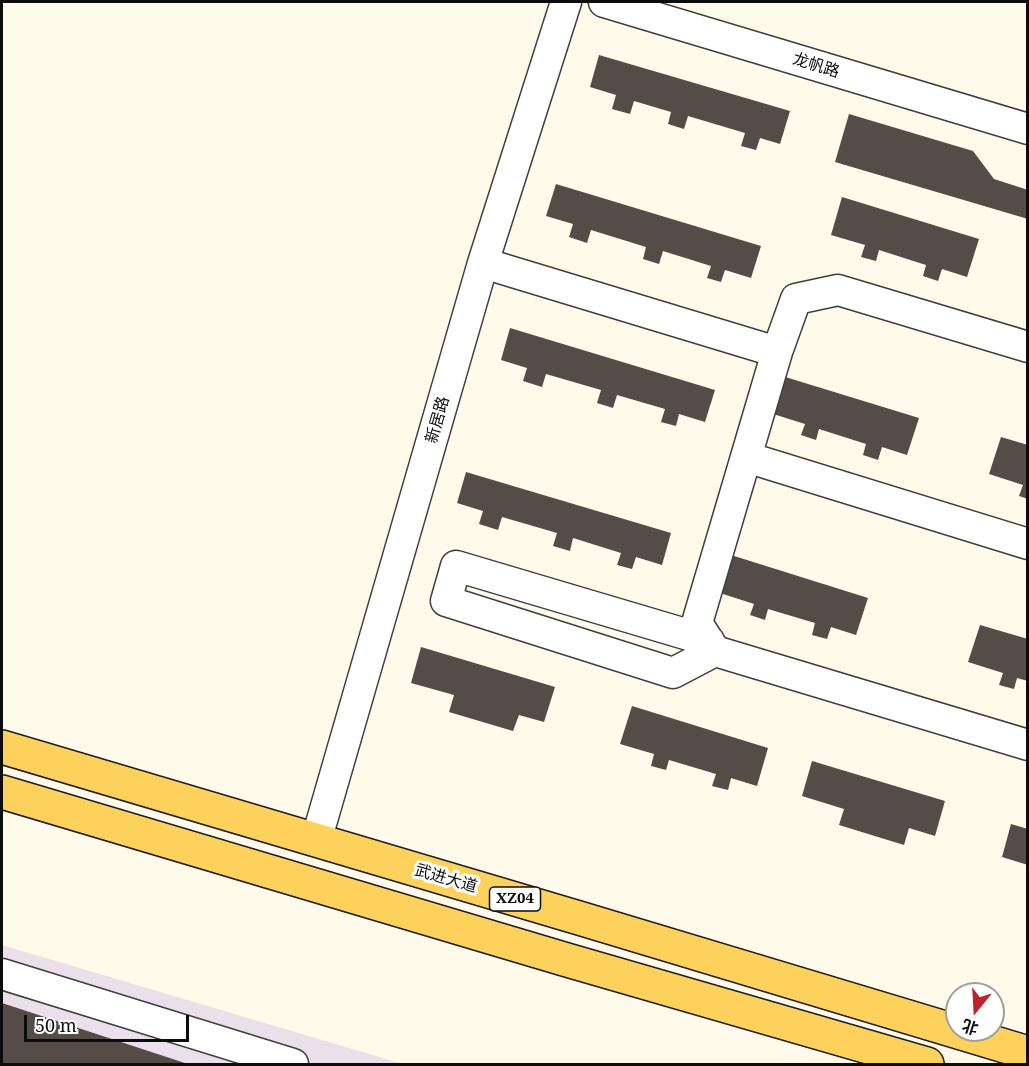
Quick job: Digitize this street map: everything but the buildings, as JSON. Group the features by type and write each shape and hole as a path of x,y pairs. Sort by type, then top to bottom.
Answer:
{"main road":[{"name":"武进大道","path":"2,747 1028,1053"},
{"name":"XZ04","path":"2,792 927,1065"}],"street":[{"name":"新居路","path":"316,841 483,263 566,2"},
{"name":"龙帆路","path":"604,2 1028,129"},
{"path":"483,263 777,352"},
{"path":"712,646 697,623 777,352 796,299 838,290 1028,347"},
{"path":"746,457 1028,544"},
{"path":"712,646 673,673 446,601 456,566 712,646 1028,746"},
{"path":"2,974 293,1065"}],"shaded area":[{"path":"2,945 403,1064 2,1064"}]}
